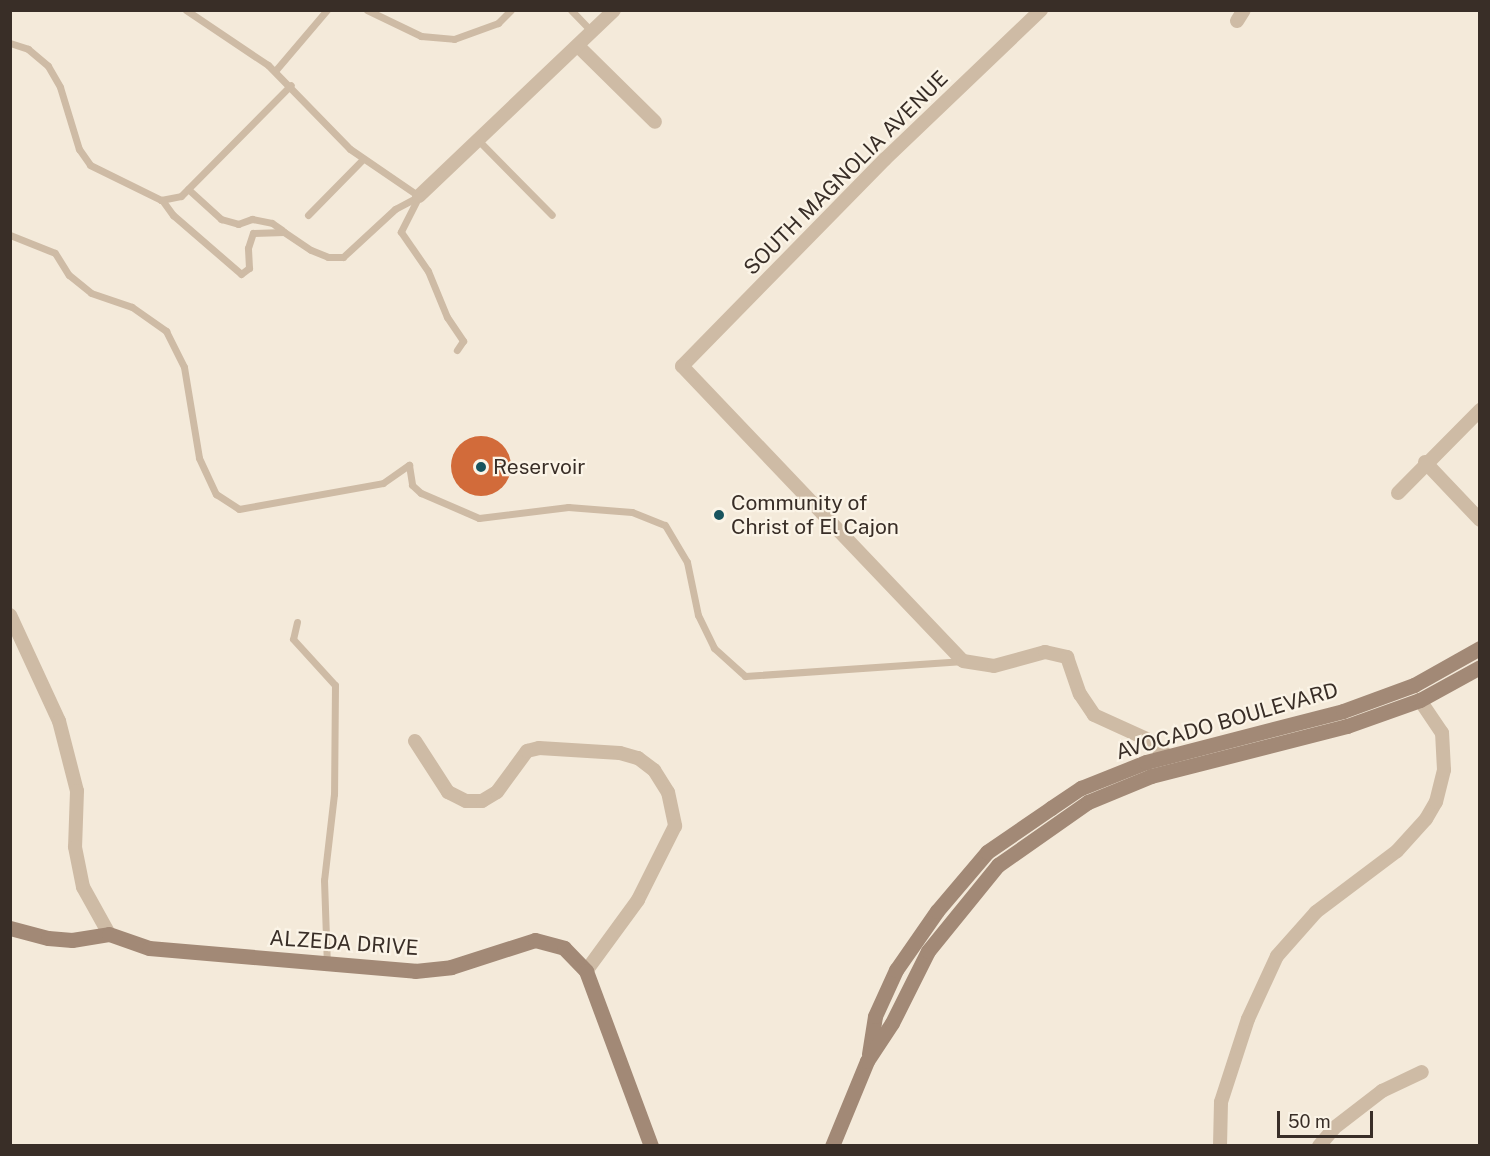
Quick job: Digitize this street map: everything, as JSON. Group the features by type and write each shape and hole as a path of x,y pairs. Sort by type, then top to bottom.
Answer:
{"main road":[{"name":"AVOCADO BOULEVARD","path":"867,1061 875,1016 896,970 937,911 987,852 1081,788 1166,755 1342,711 1414,686 1479,648"},
{"name":"AVOCADO BOULEVARD","path":"832,1146 867,1061 949,921 998,865 1088,802 1151,776 1347,726 1420,699 1479,667"},
{"name":"ALZEDA DRIVE","path":"10,928 72,940 109,934 149,948 415,972 451,968 535,940 564,948 586,971 651,1146"}],"street":[{"name":"SOUTH MAGNOLIA AVENUE","path":"963,661 682,366 876,168 1041,10"},
{"path":"419,195 592,32 607,13"},
{"path":"578,45 655,122"},
{"path":"1398,493 1425,462 1479,410"},
{"path":"1425,462 1479,520"},
{"path":"10,615 59,721 77,791 75,847 83,887 109,934"},
{"path":"963,661 994,666 1045,652 1067,657 1080,694 1094,715 1149,740 1166,755"},
{"path":"1220,1146 1221,1102 1248,1019 1277,956 1316,912 1397,851 1421,826 1436,802 1444,771 1442,733 1420,699"},
{"path":"415,741 448,792 466,801 482,801 497,792 527,751 539,748 621,753 638,758 654,770 668,792 675,826 638,900 586,971"},
{"path":"1319,1146 1334,1128 1382,1091 1422,1072"}],"lane":[{"path":"186,10 275,71 363,159 419,195"},
{"path":"275,71 327,10"},
{"path":"368,10 421,36 454,39 498,23 511,10"},
{"path":"571,10 592,32"},
{"path":"10,43 28,49 48,66 60,87 79,149 90,165 162,200 173,215 236,274 249,268 248,248 254,233 284,232"},
{"path":"162,200 181,196 291,85"},
{"path":"478,140 552,214"},
{"path":"308,215 363,159"},
{"path":"188,189 221,219 238,224 252,219 272,223 311,250 328,257 343,257 395,209 419,195"},
{"path":"419,195 403,222 401,232 428,271 447,317 462,341 457,351"},
{"path":"10,235 56,253 69,275 91,293 132,307 166,331 184,367 199,458 216,494 239,510 383,483 410,465 412,485 421,493 479,518 568,507 632,512 665,525 687,562 698,615 714,648 745,676 963,661"},
{"path":"297,622 293,639 335,685 334,794 324,880 327,963"}],"building":[{"name":"Reservoir","path":"481,436 498,441 506,449 511,466 506,483 498,491 481,496 464,491 456,483 451,466 456,449 464,441"}],"place":[{"name":"Reservoir","path":"481,467"},
{"name":"Community of Christ of El Cajon","path":"719,515"}]}
